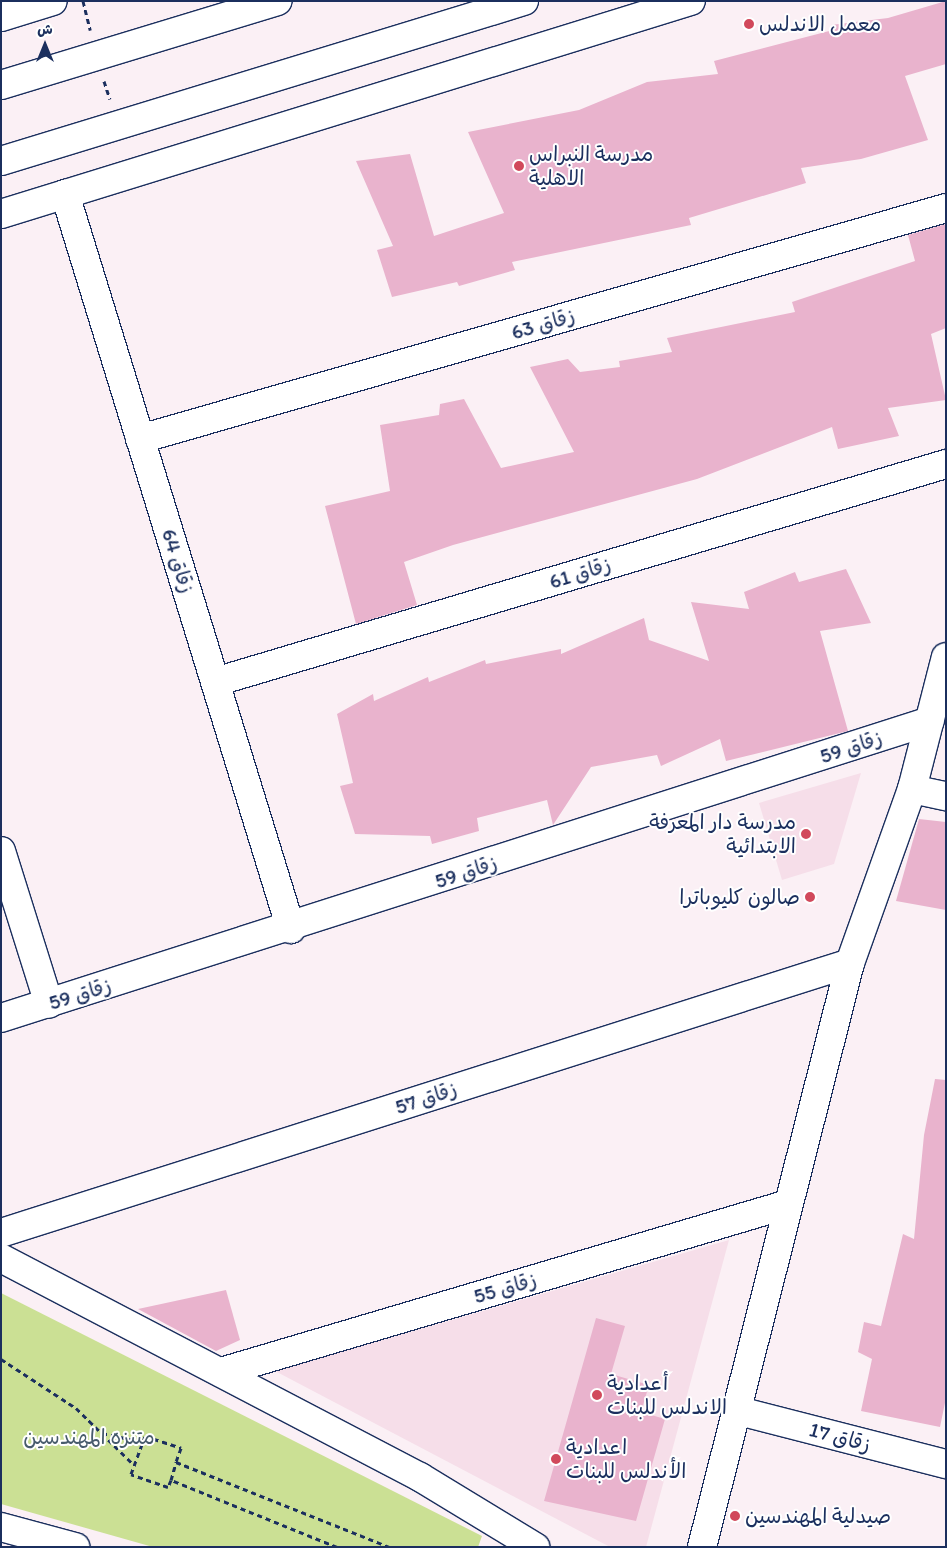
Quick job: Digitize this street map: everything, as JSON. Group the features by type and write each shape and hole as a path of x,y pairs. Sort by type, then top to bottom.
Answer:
{"main road":[{"path":"1,18 53,1"},
{"path":"1,85 278,1"},
{"path":"1,161 524,1"},
{"path":"1,214 692,1"},
{"name":"زقاق 64","path":"65,194 291,929"},
{"name":"زقاق 63","path":"140,439 946,208"},
{"name":"زقاق 61","path":"215,682 946,464"},
{"path":"702,1547 735,1410 850,963 912,789 946,657"},
{"name":"زقاق 59","path":"1,1018 291,929 930,721"},
{"path":"912,789 946,796"},
{"path":"1,851 49,1004"},
{"name":"زقاق 57","path":"1,1233 850,963"},
{"name":"زقاق 55","path":"221,1372 788,1204"},
{"path":"1,1258 420,1477 532,1545"},
{"name":"زقاق 17","path":"735,1410 946,1464"},
{"path":"1,1527 75,1547"}],"path":[{"path":"83,1 96,56 119,126"},
{"path":"1,1358 35,1377 101,1433 134,1465"},
{"path":"101,1433 143,1442"},
{"path":"145,1436 181,1448 176,1462 168,1487 131,1474 145,1436"},
{"path":"176,1462 390,1547"},
{"path":"171,1480 336,1547"}],"shaded area":[{"name":"مدرسة دار المعرفة الابتدائية","path":"861,773 834,864 782,880 759,803"},
{"name":"اعدادية الأندلس للبنات","path":"729,1240 646,1547 610,1547 275,1371"}],"green space":[{"name":"متنزه المهندسين","path":"1,1293 482,1536 478,1547 153,1547 1,1504"}],"building":[{"path":"946,1 946,64 905,76 928,140 861,159 801,168 806,183 689,218 691,225 512,262 515,270 459,286 457,282 392,297 377,250 393,246 356,161 410,154 434,236 504,213 468,132 579,110 647,82 718,74 714,61 833,30 831,25 888,18"},
{"path":"946,224 946,328 931,334 946,400 888,408 899,436 838,449 832,427 697,479 453,545 404,562 417,605 356,624 325,506 390,491 380,425 439,415 440,404 464,399 501,468 574,452 530,367 568,359 580,372 620,367 619,361 672,352 667,338 795,312 792,302 915,261 908,235"},
{"path":"846,569 871,623 820,631 848,731 726,761 720,739 661,766 657,755 591,767 553,825 547,800 477,818 479,831 432,844 430,836 355,834 340,786 353,783 337,714 373,694 374,701 428,677 429,682 485,660 486,664 561,649 561,654 644,618 649,640 709,661 691,602 749,609 744,592 795,572 799,582"},
{"path":"919,819 946,822 946,910 896,901"},
{"path":"935,1079 946,1080 946,1398 940,1427 861,1411 872,1359 858,1352 864,1322 881,1326 903,1234 914,1239 924,1135"},
{"path":"226,1290 240,1340 216,1351 138,1309"},
{"path":"596,1318 625,1326 611,1374 649,1385 641,1412 665,1419 636,1521 544,1501"}],"place":[{"name":"معمل الاندلس","path":"749,24"},
{"name":"مدرسة النبراس الاهلية","path":"519,166"},
{"name":"مدرسة دار المعرفة الابتدائية","path":"806,834"},
{"name":"صالون كليوباترا","path":"810,897"},
{"name":"أعدادية الاندلس للبنات","path":"597,1395"},
{"name":"اعدادية الأندلس للبنات","path":"556,1459"},
{"name":"صيدلية المهندسين","path":"735,1516"}]}
